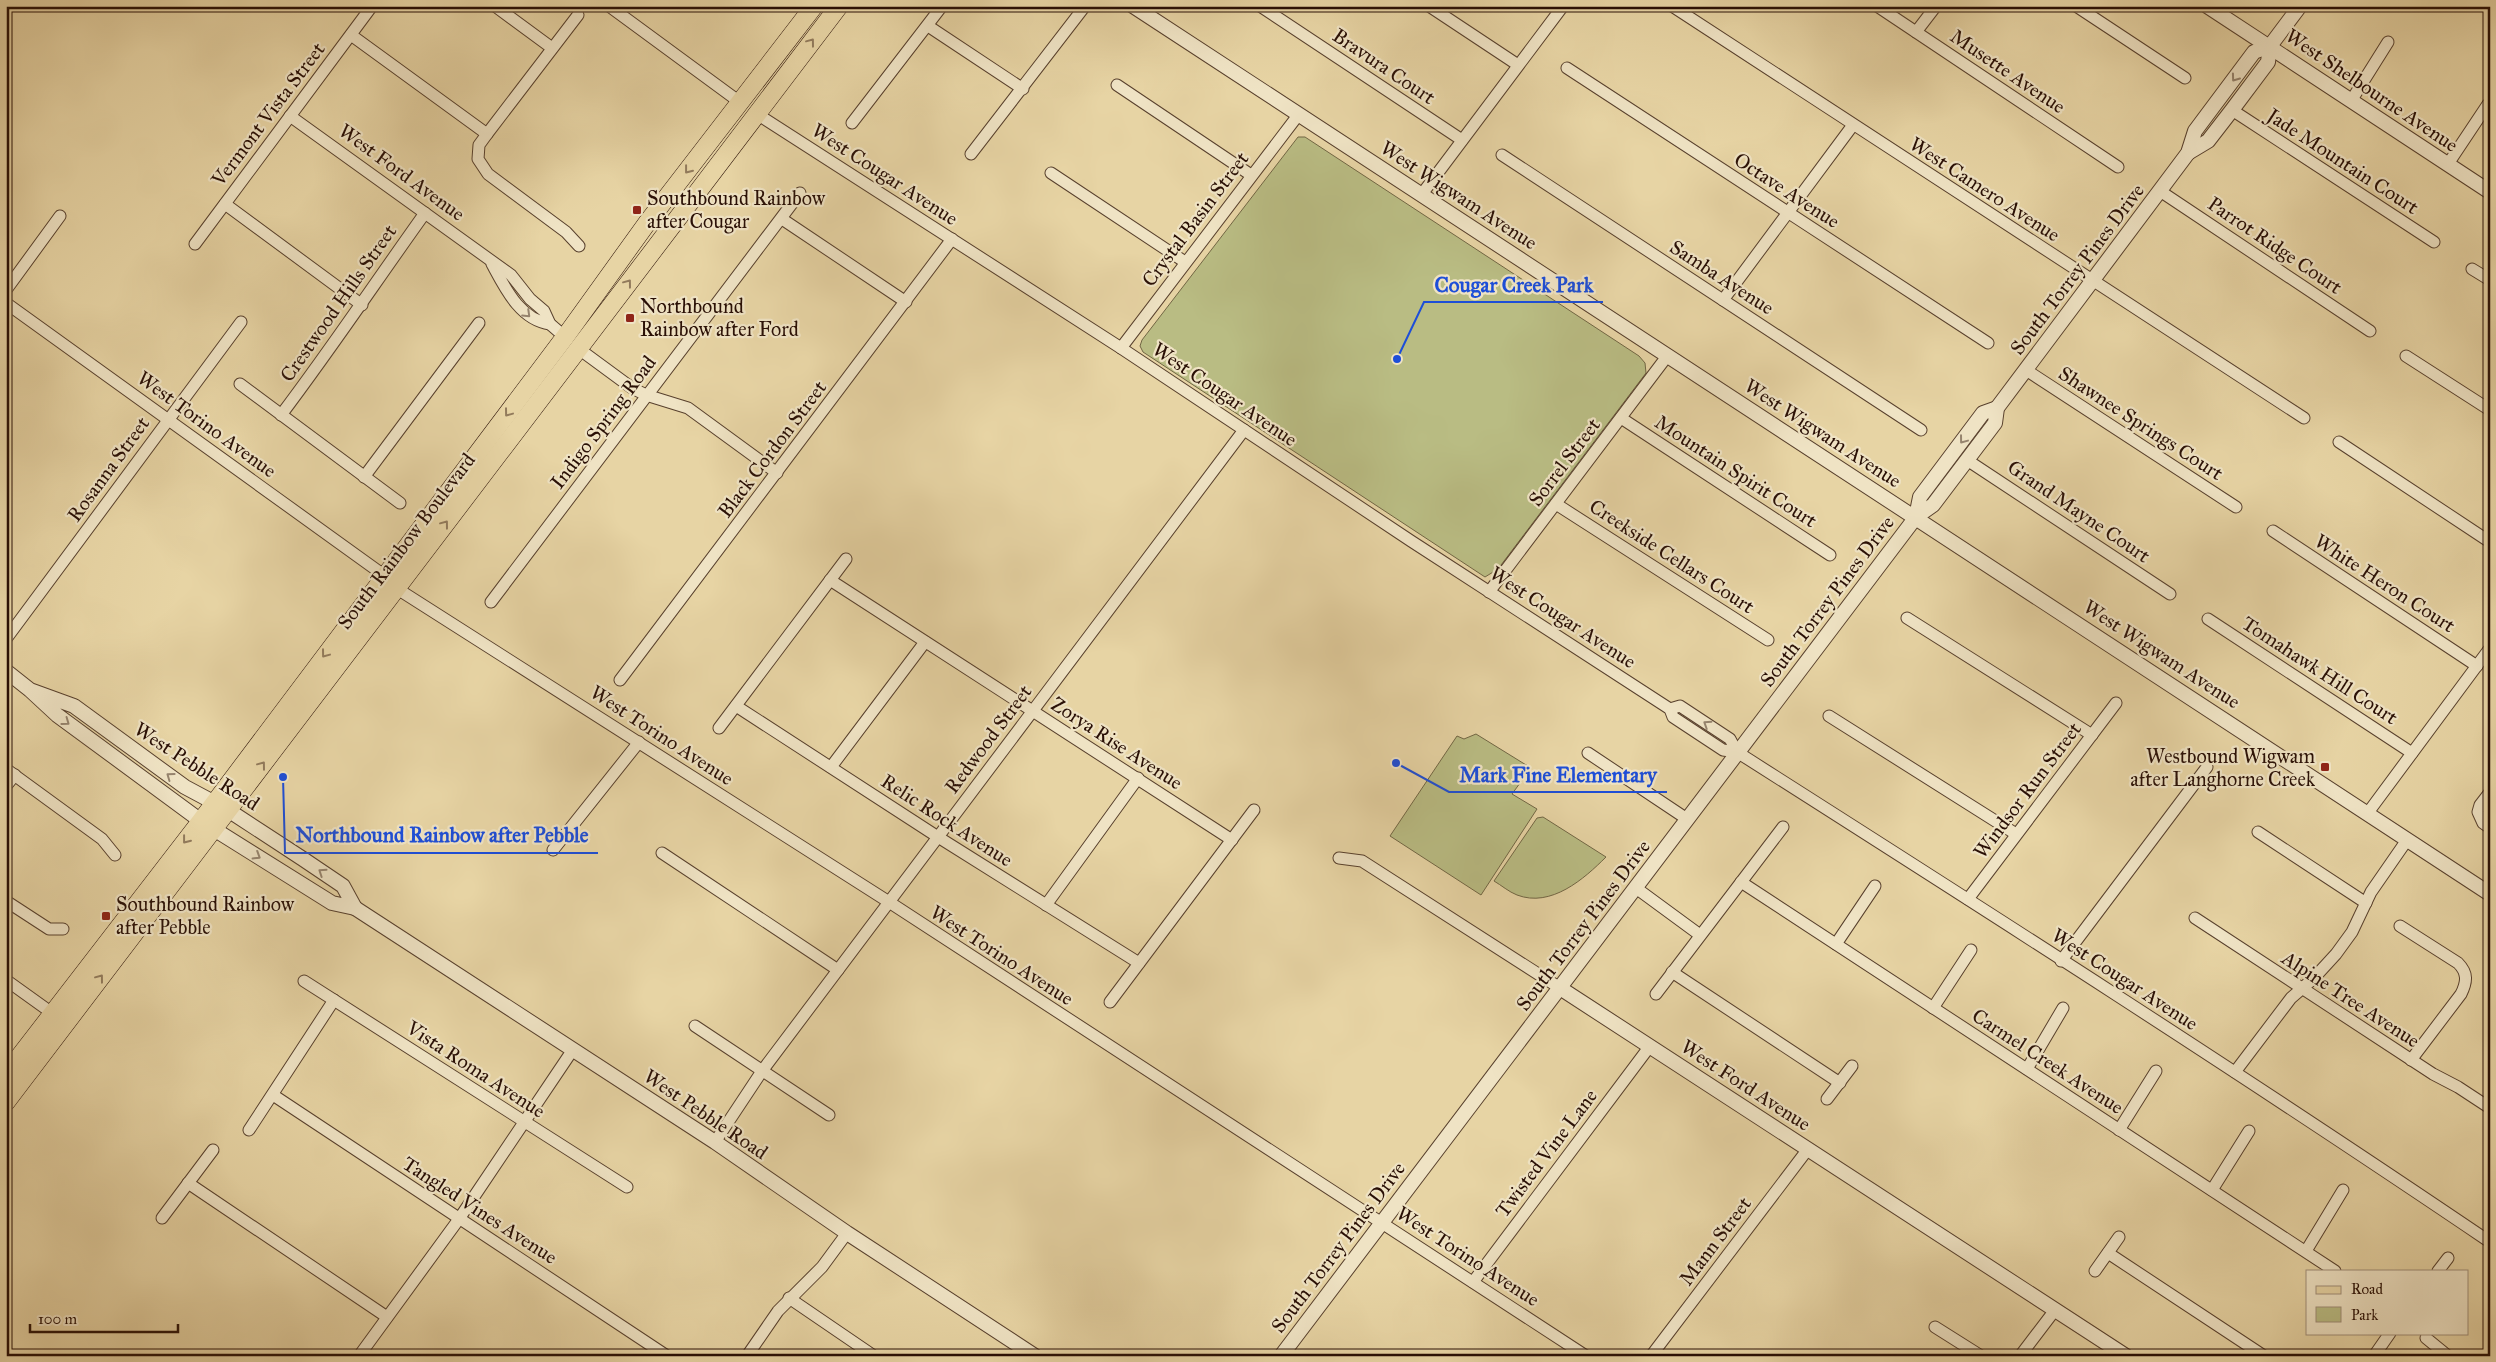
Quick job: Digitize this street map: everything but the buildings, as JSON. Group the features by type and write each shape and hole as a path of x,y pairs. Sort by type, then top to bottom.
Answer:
{"main road":[{"name":"South Rainbow Boulevard","path":"221,807 338,665 391,582 420,543 421,528 565,337 647,222 741,103 814,6"},
{"name":"South Rainbow Boulevard","path":"6,1102 66,1024 221,807 391,582 525,419 839,6"},
{"path":"757,114 756,104 789,55 794,32"},
{"path":"699,190 701,174 737,124 741,103"},
{"path":"578,349 579,336 604,297 608,276"},
{"path":"525,419 537,389 564,353 565,337"},
{"name":"South Rainbow Boulevard","path":"6,1074 79,977 207,826"},
{"path":"66,1024 64,1016 81,991 79,977"},
{"path":"39,1059 37,1048 54,1024 55,1016 52,1013"}],"street":[{"name":"Vermont Vista Street","path":"195,244 372,6"},
{"path":"495,6 552,48"},
{"path":"609,6 741,103"},
{"path":"852,123 942,6"},
{"path":"971,154 1023,89 1085,6"},
{"name":"West Wigwam Avenue","path":"1133,6 2490,894"},
{"name":"Bravura Court","path":"1260,6 1462,140"},
{"path":"1429,6 1518,65"},
{"path":"1422,194 1563,6"},
{"name":"West Camero Avenue","path":"1672,6 1686,10 1854,125 2304,418"},
{"name":"Musette Avenue","path":"1877,6 2118,167"},
{"path":"1916,32 1936,6"},
{"path":"2076,6 2185,78"},
{"name":"West Shelbourne Avenue","path":"2208,6 2490,192"},
{"name":"South Torrey Pines Drive","path":"2188,153 2208,141 2232,110 2268,62 2270,46 2300,6"},
{"path":"578,15 479,145 478,159 488,174 566,232 579,246"},
{"path":"928,26 1023,89"},
{"path":"351,35 487,134"},
{"path":"2351,100 2388,42"},
{"name":"South Torrey Pines Drive","path":"1281,1356 1916,517 1933,505 1995,423 1998,408 2188,153 2195,132 2254,52 2270,46"},
{"name":"Octave Avenue","path":"1566,68 1988,343"},
{"path":"1116,86 1251,175"},
{"path":"2448,164 2488,104"},
{"name":"Jade Mountain Court","path":"2232,110 2434,242"},
{"name":"West Cougar Avenue","path":"757,114 1121,348 1489,592 1670,709 1680,706 1730,739 1737,752 2234,1072 2490,1242"},
{"name":"Crystal Basin Street","path":"1121,348 1299,114"},
{"name":"West Ford Avenue","path":"290,116 511,275 530,299 544,311 550,324 565,337"},
{"path":"1723,300 1854,125"},
{"name":"Samba Avenue","path":"1502,156 1921,430"},
{"path":"1051,172 1185,262"},
{"name":"Parrot Ridge Court","path":"2160,191 2370,331"},
{"name":"Indigo Spring Road","path":"491,602 800,193"},
{"path":"225,204 362,305"},
{"name":"Crestwood Hills Street","path":"281,415 362,305 377,279 425,213"},
{"path":"6,290 60,216"},
{"path":"782,219 906,302"},
{"name":"Black Cordon Street","path":"620,680 952,239"},
{"path":"2472,269 2490,280"},
{"name":"West Torino Avenue","path":"6,303 169,419 391,582 889,902 1586,1356"},
{"name":"Rosanna Street","path":"6,639 241,322"},
{"path":"364,477 479,322"},
{"path":"578,349 632,388 646,395 688,408 777,473"},
{"name":"Sorrel Street","path":"1489,592 1668,356"},
{"path":"2406,356 2490,410"},
{"name":"Shawnee Springs Court","path":"2026,370 2236,506"},
{"path":"240,384 400,503"},
{"name":"South Torrey Pines Drive","path":"1916,517 1920,497 1983,414 1998,408"},
{"name":"Mountain Spirit Court","path":"1621,418 1830,555"},
{"name":"Redwood Street","path":"715,1142 762,1071 1244,430"},
{"path":"2339,442 2490,542"},
{"name":"Grand Mayne Court","path":"1967,460 2170,594"},
{"name":"Creekside Cellars Court","path":"1556,504 1768,640"},
{"name":"White Heron Court","path":"2273,531 2477,666"},
{"path":"719,728 846,559"},
{"name":"Zorya Rise Avenue","path":"830,580 1232,840"},
{"path":"1907,618 2092,735"},
{"name":"Tomahawk Hill Court","path":"2208,619 2412,753"},
{"path":"830,767 925,642"},
{"path":"2367,814 2490,648"},
{"name":"West Pebble Road","path":"6,671 57,715 207,826 332,903 355,908 572,1051 715,1142 847,1233 1035,1356"},
{"name":"West Pebble Road","path":"30,690 74,706 185,787 221,807 343,886 355,908"},
{"name":"Windsor Run Street","path":"1968,899 2116,704"},
{"name":"Relic Rock Avenue","path":"736,706 938,837 1139,963"},
{"path":"1829,716 2016,834"},
{"path":"553,850 639,742"},
{"path":"1588,753 1687,819"},
{"path":"2061,961 2207,768"},
{"path":"6,786 10,772 102,839 115,855"},
{"path":"1046,905 1138,778"},
{"path":"2490,792 2478,812 2483,823 2490,828"},
{"path":"1110,1002 1254,810"},
{"path":"1656,994 1783,827"},
{"path":"2258,832 2366,902"},
{"path":"2234,1072 2291,998 2336,954 2352,932 2366,902 2407,840"},
{"path":"662,853 838,970"},
{"name":"West Ford Avenue","path":"1339,858 1362,861 2126,1356"},
{"name":"Carmel Creek Avenue","path":"1741,882 2334,1270"},
{"path":"1836,944 1875,886"},
{"path":"1636,888 1700,935"},
{"path":"6,901 49,929 63,929"},
{"name":"Alpine Tree Avenue","path":"2195,918 2411,1060 2490,1108"},
{"path":"2400,926 2458,963 2462,967 2466,978 2461,994 2411,1060"},
{"path":"1933,1008 1971,950"},
{"path":"1672,972 1840,1082"},
{"path":"6,980 52,1013"},
{"name":"Vista Roma Avenue","path":"304,981 628,1187"},
{"path":"249,1130 334,1000"},
{"path":"2027,1069 2063,1008"},
{"path":"695,1026 829,1115"},
{"name":"Twisted Vine Lane","path":"1473,1282 1650,1046"},
{"path":"359,1356 459,1219 572,1051"},
{"path":"1827,1099 1852,1066"},
{"path":"2119,1130 2156,1071"},
{"name":"Tangled Vines Avenue","path":"273,1095 667,1356"},
{"path":"2212,1190 2249,1131"},
{"name":"Mann Street","path":"1651,1356 1808,1149"},
{"path":"162,1218 213,1150"},
{"path":"188,1183 387,1317"},
{"path":"2306,1251 2343,1190"},
{"path":"747,1356 778,1310 822,1267 847,1233"},
{"path":"2095,1271 2119,1238"},
{"path":"2108,1253 2264,1356"},
{"path":"2439,1270 2448,1258"},
{"path":"789,1298 874,1356"},
{"path":"2020,1356 2055,1310"},
{"path":"1935,1327 1980,1356"},
{"path":"2374,1356 2389,1334"},
{"path":"2426,1338 2448,1356"}],"green space":[{"path":"1298,137 1305,137 1639,356 1645,363 1646,373 1498,569 1485,577 1143,352 1140,346 1142,340"},
{"path":"1476,734 1531,768 1512,794 1537,809 1481,895 1390,836 1457,736 1464,739"},
{"path":"1543,817 1606,857 1588,874 1566,889 1542,898 1517,895 1494,881 1537,818"}],"place":[{"name":"Southbound Rainbow after Cougar","path":"637,210"},
{"name":"Northbound Rainbow after Ford","path":"630,318"},
{"name":"Cougar Creek Park","path":"1397,359"},
{"name":"Mark Fine Elementary","path":"1396,763"},
{"name":"Westbound Wigwam after Langhorne Creek","path":"2325,767"},
{"name":"Northbound Rainbow after Pebble","path":"283,777"},
{"name":"Southbound Rainbow after Pebble","path":"106,916"}]}
